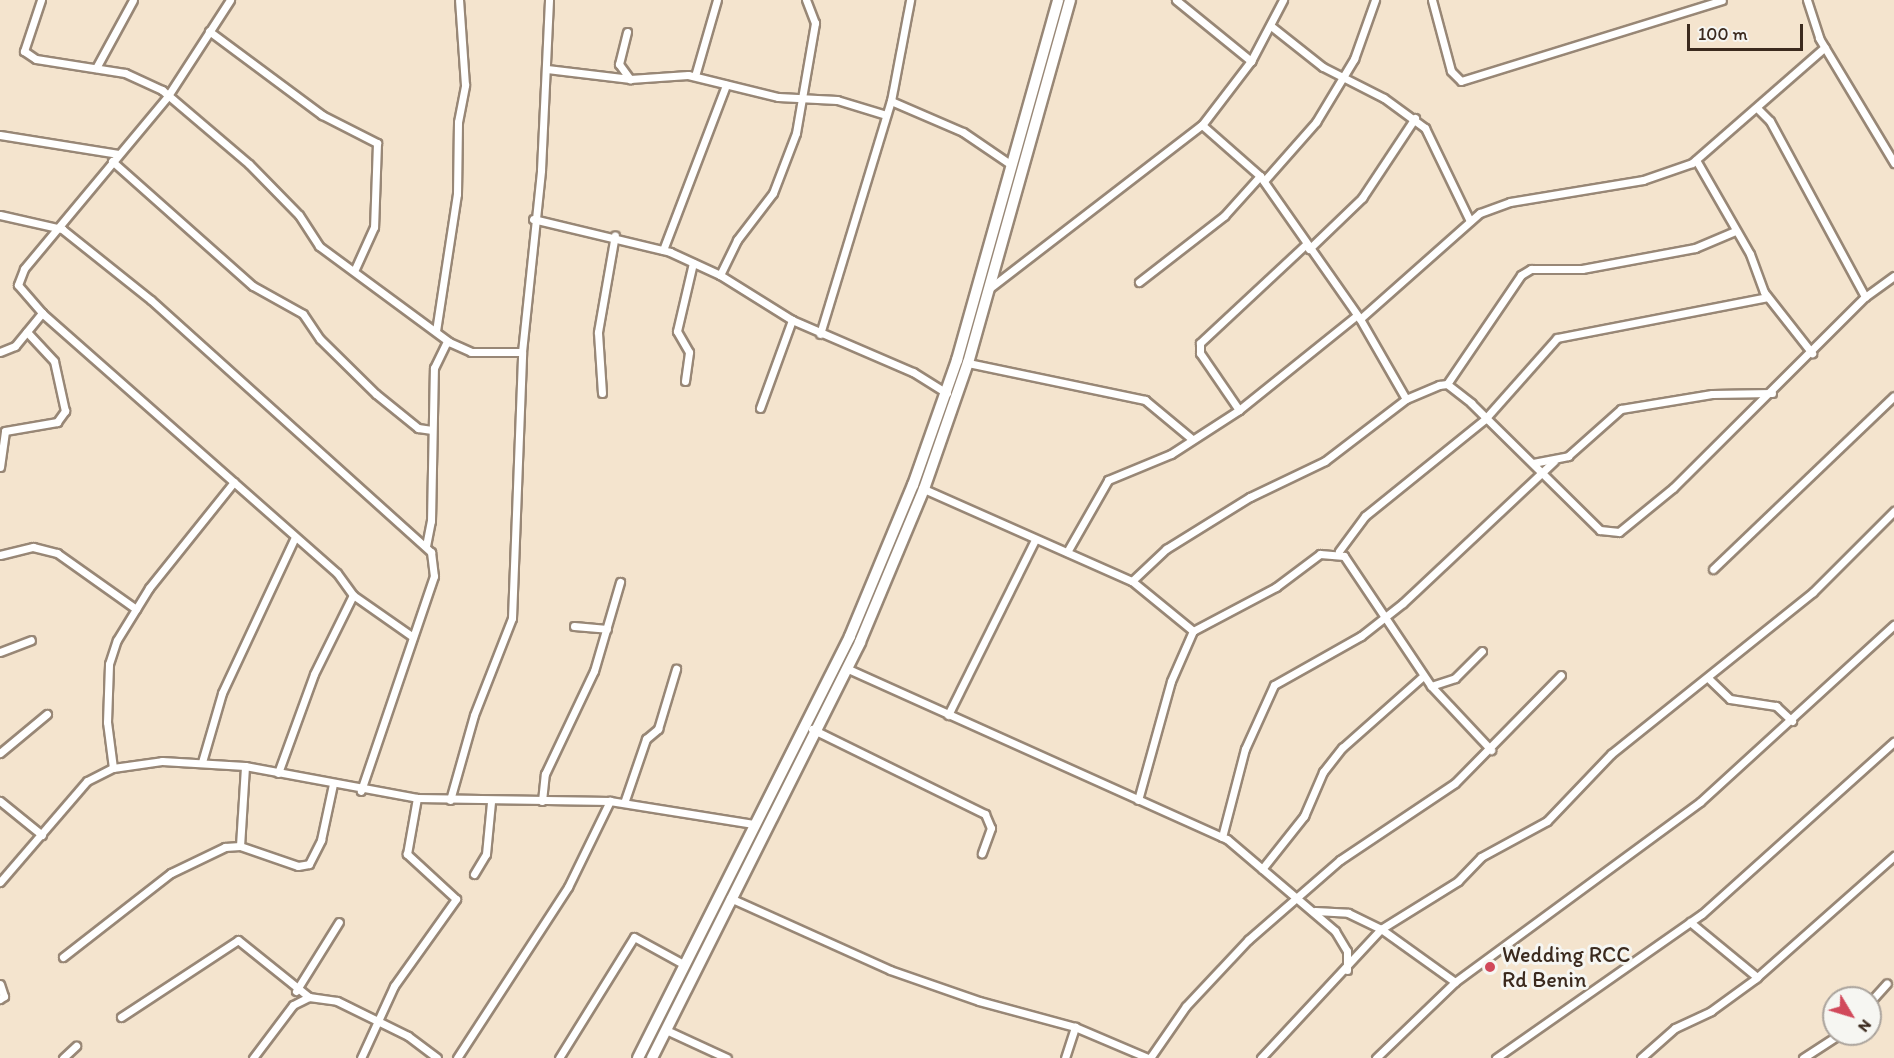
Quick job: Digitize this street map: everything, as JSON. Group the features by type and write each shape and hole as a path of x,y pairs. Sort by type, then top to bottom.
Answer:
{"highway":[{"path":"638,1058 753,824 850,636 947,393 1058,0"},
{"path":"652,1058 812,729 845,668 924,489 968,363 986,291 1070,0"}],"street":[{"path":"41,0 24,51 36,59 96,68 138,78 168,96 249,164 298,215 319,246 355,269 447,341 471,352 522,352"},
{"path":"96,68 133,0"},
{"path":"230,0 168,96 112,160 62,229 19,278 20,289 42,313 234,482 294,539 337,573 354,595 413,637"},
{"path":"436,331 457,194 458,122 465,85 459,0"},
{"path":"450,800 474,715 512,618 522,352 547,69 549,0"},
{"path":"695,76 717,0"},
{"path":"720,274 779,181 801,99 815,23 806,0"},
{"path":"820,334 891,101 910,0"},
{"path":"1176,0 1184,3 1251,61"},
{"path":"986,291 1202,125 1251,61 1283,0"},
{"path":"1139,282 1224,216 1311,128 1342,78 1375,0"},
{"path":"1432,0 1451,71 1461,81 1722,0"},
{"path":"1807,0 1825,47 1894,163"},
{"path":"1271,26 1342,78 1415,118 1425,128 1470,221"},
{"path":"209,31 322,115 377,143 374,227 355,269"},
{"path":"627,32 619,64 630,79"},
{"path":"1067,552 1106,482 1192,439 1239,410 1358,317 1470,221 1500,204 1643,180 1696,160 1825,47"},
{"path":"547,69 630,79 695,76 726,85 801,99 837,100 886,115"},
{"path":"663,250 726,85"},
{"path":"891,101 963,132 1010,164"},
{"path":"1757,108 1770,121 1865,297"},
{"path":"1239,410 1200,353 1200,343 1362,198 1415,118"},
{"path":"1202,125 1262,179 1358,317 1406,399"},
{"path":"0,135 118,154"},
{"path":"112,160 254,286 303,314 320,339 376,394 418,428 432,430"},
{"path":"1696,160 1735,231 1767,297 1812,353"},
{"path":"0,215 62,229 151,300 426,546"},
{"path":"533,219 615,235 663,250 720,274 792,320 820,334 914,372 947,393"},
{"path":"1132,581 1166,549 1250,497 1325,461 1406,399 1447,384 1521,275 1531,269 1582,269 1695,248 1735,231"},
{"path":"603,393 598,332 615,235"},
{"path":"685,381 689,352 677,331 693,263"},
{"path":"1447,384 1611,535 1673,488 1772,393 1865,297 1894,276"},
{"path":"1138,800 1171,681 1192,631 1276,587 1320,554 1339,551 1365,516 1485,419 1557,338 1767,297"},
{"path":"0,352 11,350 42,313"},
{"path":"760,408 792,320"},
{"path":"0,467 5,431 57,422 65,411 54,362 27,332"},
{"path":"361,791 434,576 426,546 431,521 436,357 447,341"},
{"path":"968,363 1145,400 1192,439"},
{"path":"1222,837 1245,749 1269,691 1386,615 1554,461 1581,447 1605,418 1621,408 1712,394 1772,393"},
{"path":"1713,568 1894,396"},
{"path":"1533,463 1554,461"},
{"path":"113,768 107,746 109,664 136,609 234,482"},
{"path":"924,489 1132,581 1192,631"},
{"path":"1261,1058 1347,970 1381,929 1458,881 1481,857 1547,821 1611,754 1813,592 1894,511"},
{"path":"202,762 222,693 294,539"},
{"path":"948,715 1035,540"},
{"path":"0,555 33,547 50,550 136,609"},
{"path":"1339,551 1386,615 1423,676 1491,750"},
{"path":"542,801 545,774 594,671 620,582"},
{"path":"278,773 314,674 354,595"},
{"path":"1376,1058 1455,982 1636,854 1792,721 1894,625"},
{"path":"574,626 607,629"},
{"path":"0,652 30,640"},
{"path":"1431,686 1455,678 1482,651"},
{"path":"845,668 1222,837 1294,898 1315,911 1343,942 1347,970"},
{"path":"624,802 646,740 658,729 676,669"},
{"path":"730,898 890,970 979,1001 1075,1026 1149,1058 1186,1006 1294,898 1392,822 1455,783 1491,750 1561,675"},
{"path":"1262,869 1304,816 1323,772 1342,748 1423,676"},
{"path":"1708,678 1730,699 1776,706 1792,721"},
{"path":"0,753 47,714"},
{"path":"812,729 985,814 991,828 982,853"},
{"path":"1496,1058 1690,922 1894,742"},
{"path":"0,882 87,780 113,768 202,762 245,766 361,791 417,798 491,802 624,802 753,824"},
{"path":"240,846 245,766"},
{"path":"63,957 171,873 207,854 240,846 298,866 309,864 327,817 333,784"},
{"path":"361,1058 381,1023 394,986 456,899 407,854 417,798"},
{"path":"0,801 42,835"},
{"path":"457,1058 568,887 610,801"},
{"path":"474,874 486,854 491,802"},
{"path":"1641,1058 1675,1028 1712,1011 1757,977 1894,856"},
{"path":"1315,911 1348,913 1381,929 1455,982"},
{"path":"296,991 339,922"},
{"path":"1690,922 1757,977"},
{"path":"559,1058 634,937 685,965"},
{"path":"121,1017 238,940 265,958 296,991 309,997 337,1000 381,1023 437,1058"},
{"path":"1882,988 1887,982"},
{"path":"0,984 4,996 0,999"},
{"path":"253,1058 292,1005 309,997"},
{"path":"1065,1058 1075,1026"},
{"path":"666,1030 727,1058"},
{"path":"63,1058 76,1046"},
{"path":"1803,1058 1822,1046"}],"place":[{"name":"Wedding RCC Rd Benin","path":"1490,967"}]}
